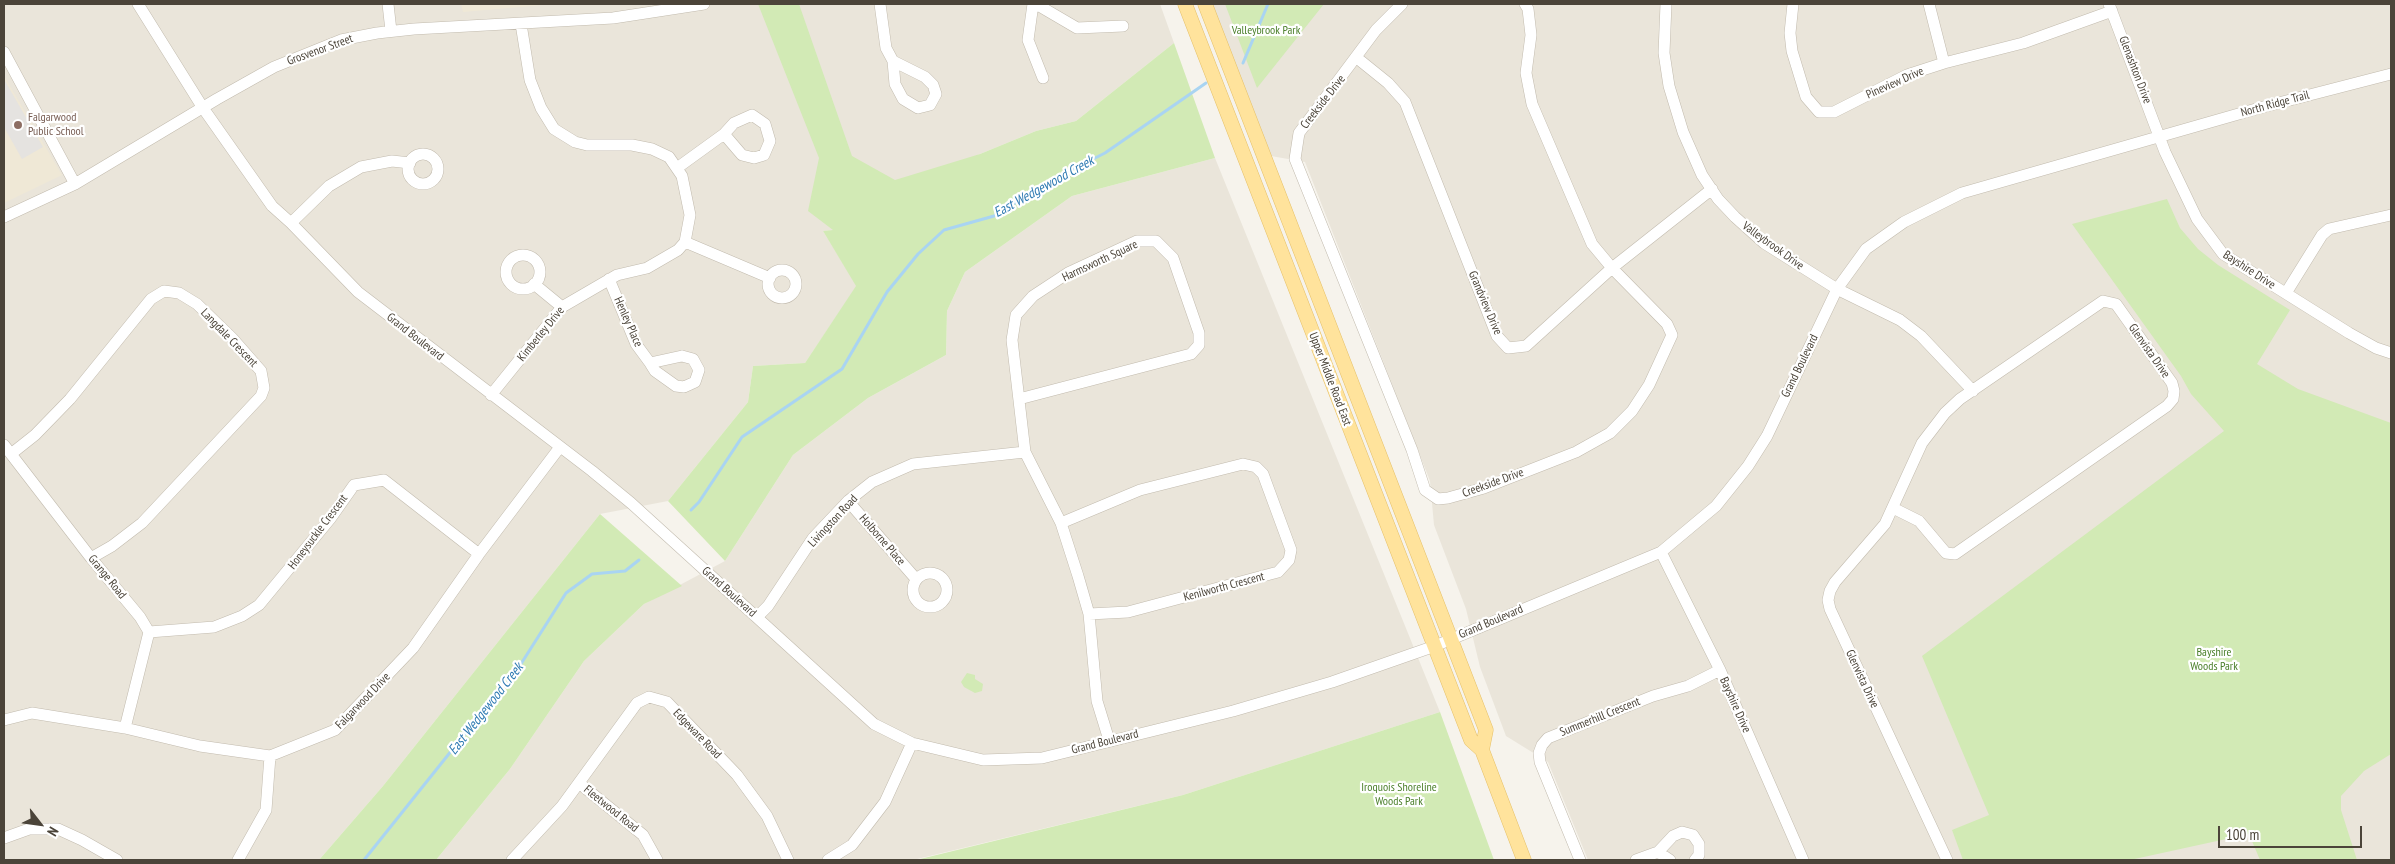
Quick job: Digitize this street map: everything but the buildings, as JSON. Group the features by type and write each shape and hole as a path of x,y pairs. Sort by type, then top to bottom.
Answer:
{"main road":[{"name":"Upper Middle Road East","path":"1185,4 1471,740 1482,750 1524,860"},
{"name":"Upper Middle Road East","path":"1206,4 1486,730 1482,750"}],"street":[{"name":"Grand Boulevard","path":"138,4 203,108 272,206 358,292 560,447 645,515 874,724 912,743 984,760 1042,758 1233,711 1332,682 1435,646 1661,552 1716,506 1748,466 1767,436 1837,289 1866,249 1904,222 1962,193 2160,136"},
{"path":"388,4 390,31"},
{"name":"Grosvenor Street","path":"4,217 76,184 274,67 341,40 390,31 613,18 704,4"},
{"path":"880,4 886,48 893,61"},
{"path":"1043,78 1028,40 1034,4 1077,28 1123,26"},
{"name":"Creekside Drive","path":"1402,4 1376,30 1357,58 1299,133 1295,159 1412,450 1425,490 1438,499 1448,498 1493,484 1576,452 1610,433 1632,411 1649,385 1672,335 1667,324 1612,268 1592,244 1532,104 1526,73 1531,34 1528,9 1525,4"},
{"name":"Valleybrook Drive","path":"1666,4 1664,53 1669,86 1683,132 1702,175 1735,218 1764,243 1837,289 1900,320 1922,336 1973,391"},
{"name":"Pineview Drive","path":"1793,4 1790,33 1792,51 1806,97 1819,112 1834,112 1907,75 1944,63 2023,43 2111,7"},
{"path":"1929,4 1944,63"},
{"name":"Glenashton Drive","path":"2111,7 2160,136"},
{"path":"521,24 530,80 541,108 554,129 575,142 587,145 632,145 652,149 669,157 682,176 690,215 685,242 770,278"},
{"path":"4,52 76,184"},
{"name":"Grandview Drive","path":"1357,58 1388,83 1405,102 1497,336 1508,348 1526,346 1612,268 1712,189"},
{"name":"North Ridge Trail","path":"2160,136 2391,74"},
{"path":"677,168 724,134"},
{"name":"Bayshire Drive","path":"2160,136 2197,219 2223,254 2349,333 2376,348 2391,353"},
{"path":"291,223 329,186 361,167 392,161 410,163"},
{"path":"2286,294 2324,232 2333,227 2391,215"},
{"name":"Harmsworth Square","path":"1019,399 1191,354 1199,345 1199,333 1173,258 1156,241 1137,241 1068,273 1033,296 1016,315 1012,340 1025,452 1061,523 1089,614 1097,701 1109,740"},
{"name":"Kimberley Drive","path":"492,395 562,307 617,275 647,268 678,250 685,242"},
{"name":"Henley Place","path":"609,279 636,344 650,363"},
{"path":"534,284 562,307"},
{"name":"Langdale Crescent","path":"7,450 34,435 70,400 152,299 164,291 179,293 197,304 232,338 261,371 264,388 261,396 142,523 112,546 91,558"},
{"name":"Glenvista Drive","path":"1893,508 1919,521 1946,553 1955,554 2167,406 2173,399 2172,383 2118,307 2108,300 2104,301 1960,400 1936,423 1922,443 1885,524 1835,582 1828,600 1830,610 1947,860"},
{"name":"Falgarwood Drive","path":"4,720 32,713 125,728 200,746 270,756 335,730 413,648 479,554 560,447"},
{"name":"Grange Road","path":"7,450 91,558 140,617 149,632"},
{"name":"Livingston Road","path":"758,618 814,538 848,501 872,482 913,464 1025,452"},
{"name":"Kenilworth Crescent","path":"1061,523 1140,490 1243,464 1256,467 1263,474 1291,550 1288,560 1278,572 1128,612 1089,614"},
{"name":"Honeysuckle Crescent","path":"149,632 214,627 242,616 259,605 330,519 354,485 384,480 479,554"},
{"name":"Holborne Place","path":"848,501 916,579"},
{"name":"Bayshire Drive","path":"1661,552 1720,670 1803,860"},
{"path":"125,728 149,632"},
{"name":"Summerhill Crescent","path":"1580,860 1540,762 1539,753 1542,744 1548,738 1653,696 1688,686 1720,670"},
{"name":"Edgeware Road","path":"512,860 562,806 637,703 649,697 667,702 737,775 767,816 788,860"},
{"path":"828,860 852,845 885,802 912,743"},
{"path":"238,860 266,810 270,756"},
{"name":"Fleetwood Road","path":"579,783 643,835 657,860"},
{"path":"4,838 29,830 58,829 117,860"},
{"path":"1636,860 1658,852 1672,836 1682,832 1693,835 1699,844 1698,855 1695,860"},
{"path":"1658,852 1670,860"}],"shaded area":[{"path":"4,4 1160,4 1174,43 1076,121 1036,131 980,154 855,229 823,231 857,286 805,363 753,366 748,402 668,501 600,514 383,786 319,860 4,860"},
{"path":"461,4 555,4 463,12"},
{"path":"1212,4 2391,4 2391,860 1588,860 1548,762 1506,736 1480,667 1466,609 1434,525 1430,481 1305,162 1271,156"},
{"name":"Falgarwood Public School","path":"4,76 62,175 4,203"},
{"path":"4,79 43,147 22,159 4,127"},
{"path":"1215,158 1440,712 1183,795 913,860 436,860 510,769 584,661 644,604 725,561 793,455 868,398 946,355 947,311 965,272 1072,196"}],"green space":[{"path":"758,4 799,4 852,156 895,180 980,154 1036,131 1076,121 1174,43 1215,158 1072,196 965,272 947,311 946,355 868,398 793,455 725,561 668,501 748,402 753,366 805,363 856,286 823,231 833,230 808,211 819,158"},
{"name":"Valleybrook Park","path":"1225,4 1324,4 1257,88"},
{"name":"Bayshire Woods Park","path":"2167,199 2180,228 2198,249 2218,265 2290,310 2257,364 2298,389 2391,423 2391,754 2364,771 2341,796 2341,810 2357,860 2260,860 2249,834 2130,860 1963,860 1952,830 1989,815 1922,656 2224,431 2191,394 2181,376 2072,224"},
{"path":"600,514 682,586 644,604 584,661 510,769 436,860 319,860 383,786"},
{"path":"967,673 975,675 975,679 983,684 982,691 975,693 964,687 961,682"},
{"name":"Iroquois Shoreline Woods Park","path":"1440,712 1494,860 916,860 1183,795"}],"waterway":[{"name":"East Wedgewood Creek","path":"1243,63 1268,4"},
{"name":"East Wedgewood Creek","path":"691,510 699,502 742,437 842,369 887,292 918,254 944,230 994,216 1053,179 1105,153 1206,83"},
{"name":"East Wedgewood Creek","path":"364,860 484,710 512,678 566,593 592,574 625,571 639,560"}],"place":[{"name":"Falgarwood Public School","path":"18,125"}]}
